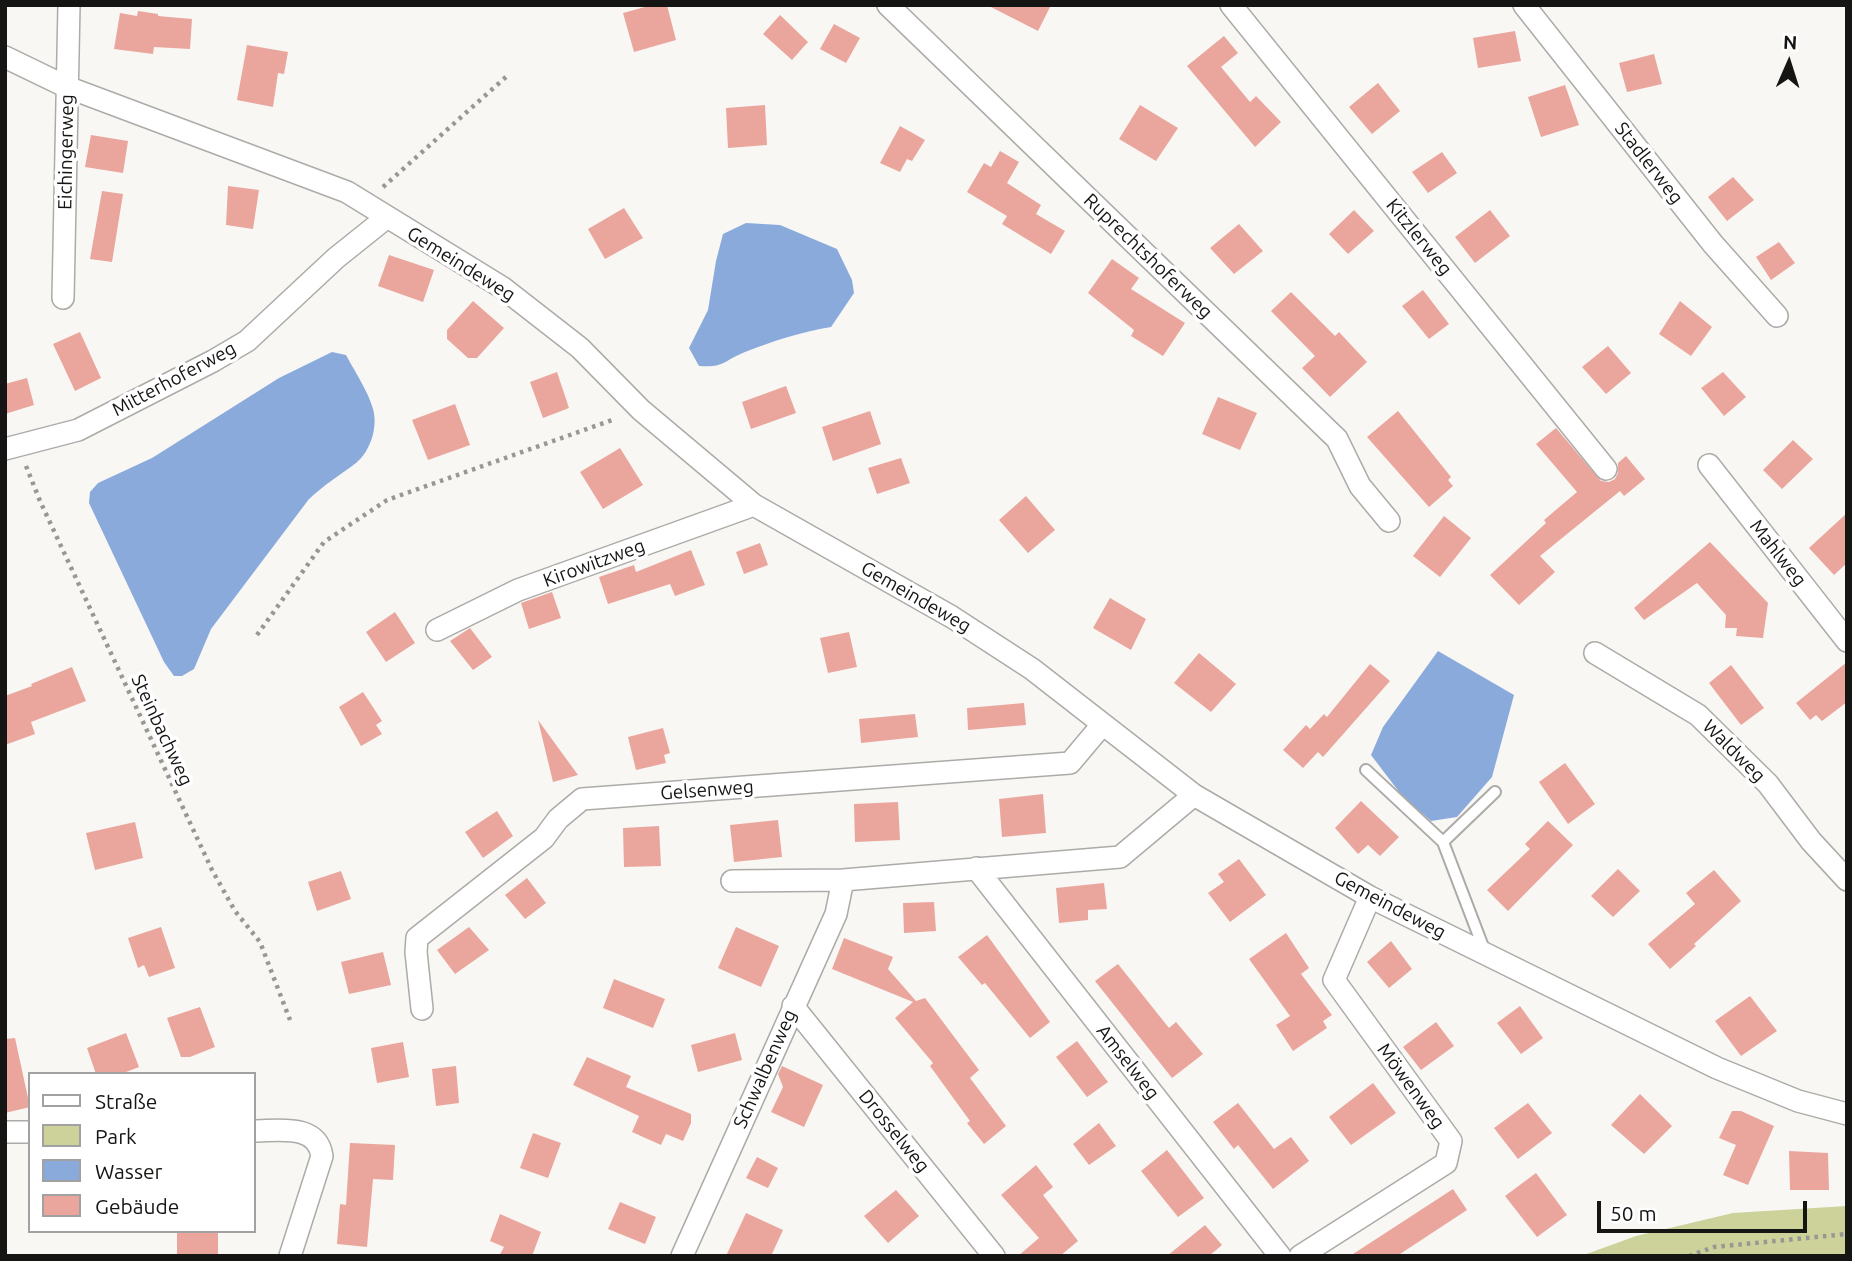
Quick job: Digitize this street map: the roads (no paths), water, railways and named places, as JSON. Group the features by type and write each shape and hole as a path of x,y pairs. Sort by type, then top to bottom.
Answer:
{"street":[{"name":"Eichingerweg","path":"63,298 69,5"},
{"name":"Ruprechtshoferweg","path":"888,5 1337,439 1360,486 1389,521"},
{"name":"Kitzlerweg","path":"1231,5 1606,469"},
{"name":"Stadlerweg","path":"1524,5 1713,244 1777,316"},
{"name":"Gemeindeweg","path":"5,57 67,87 347,192 503,288 580,348 641,410 754,505 953,617 1032,669 1194,795 1370,897 1717,1068 1798,1101 1847,1114"},
{"name":"Mitterhoferweg","path":"12,448 79,430 247,341 336,258 386,218"},
{"name":"Mahlweg","path":"1709,465 1847,640"},
{"name":"Kirowitzweg","path":"437,630 518,590 754,505"},
{"name":"Waldweg","path":"1595,653 1698,715 1768,784 1811,841 1847,880"},
{"name":"Gelsenweg","path":"422,1009 415,951 417,939 544,838 558,819 582,799 1069,763 1102,725"},
{"path":"732,881 843,880 1120,857 1194,795"},
{"name":"Amselweg","path":"976,868 1280,1256"},
{"name":"Schwalbenweg","path":"682,1256 836,914 843,880"},
{"name":"Möwenweg","path":"1300,1256 1446,1163 1451,1141 1334,979 1370,897"},
{"name":"Drosselweg","path":"793,1006 994,1256"},
{"path":"256,1131 298,1130 313,1137 320,1147 322,1156 290,1256"},
{"path":"5,1132 28,1132"}],"lane":[{"path":"1366,770 1443,842 1486,954"},
{"path":"1443,842 1494,792"}],"water":[{"path":"746,223 780,225 837,249 852,280 854,293 831,327 777,341 719,365 699,366 689,348 708,310 723,234"},
{"path":"332,352 346,355 371,402 375,423 366,452 356,463 309,499 211,629 194,669 182,676 174,676 164,662 89,503 90,492 98,483 152,458 279,378"},
{"path":"1438,651 1514,695 1492,777 1457,817 1431,821 1403,797 1371,755 1383,727"}]}
